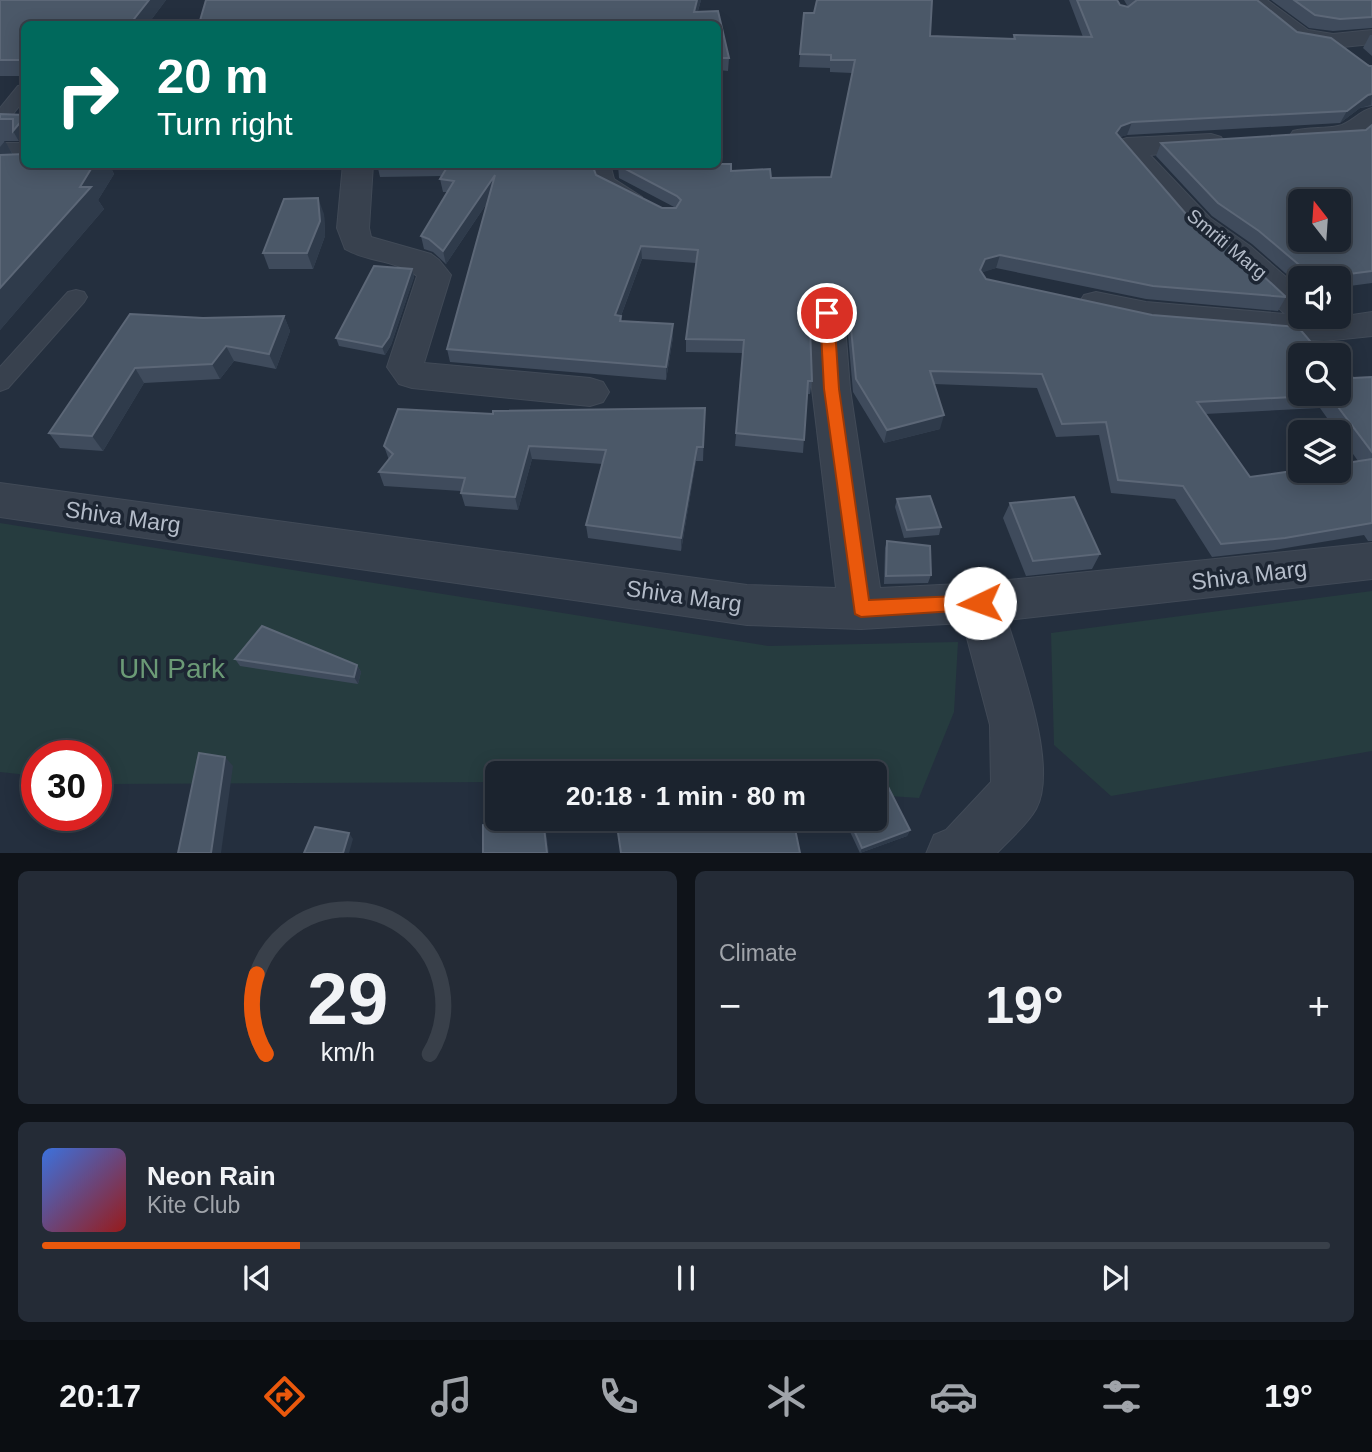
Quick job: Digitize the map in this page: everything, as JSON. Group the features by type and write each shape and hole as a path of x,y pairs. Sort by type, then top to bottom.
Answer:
{"street":[{"path":"1252,0 1301,37 1333,41 1372,37"},
{"path":"1333,41 1362,63"},
{"path":"1279,138 1348,134 1372,116"},
{"name":"Smriti Marg","path":"1237,141 1127,147 1199,225 1239,253 1288,297"},
{"path":"0,152 21,152"},
{"path":"358,168 353,228 356,242 365,249 412,259 430,268 434,275 405,367 407,372 412,375 590,392"},
{"path":"1071,298 1146,314 1288,317"},
{"path":"827,313 831,389 861,609"},
{"path":"1351,322 1372,324"},
{"name":"Shiva Marg","path":"0,500 747,605 861,609 980,603 1372,561"},
{"path":"953,853 963,850 1017,792 1014,725 980,603"}],"lane":[{"path":"0,119 21,94"},
{"path":"602,168 606,182 648,205"},
{"path":"0,382 76,297"}],"green space":[{"name":"UN Park","path":"0,523 768,646 958,642 954,712 919,798 887,796 887,761 485,761 485,782 112,784 112,740 21,740 21,774 0,772"},
{"path":"1372,591 1372,751 1111,796 1054,745 1051,633"}],"building":[{"path":"0,0 149,0 132,21 21,21 21,60 0,60"},
{"path":"206,0 697,0 694,12 718,11 720,21 200,21"},
{"path":"817,0 932,0 930,36 1015,39 1014,35 1092,37 1077,0 1117,0 1120,5 1128,7 1137,0 1257,0 1297,32 1331,38 1372,66 1372,94 1347,111 1132,122 1121,126 1116,133 1192,221 1234,249 1286,297 1153,286 1000,255 985,259 980,270 986,279 1152,315 1300,329 1312,343 1288,343 1288,397 1197,402 1250,477 1288,472 1288,483 1351,483 1351,462 1372,459 1372,523 1285,538 1221,544 1183,486 1118,480 1106,422 1062,424 1042,374 930,371 944,415 887,430 856,379 848,298 842,289 830,285 816,289 809,300 812,381 808,381 804,440 736,433 744,340 686,339 698,250 641,246 615,315 621,316 620,321 673,324 666,367 447,349 495,175 443,251 421,236 454,181 440,179 447,168 593,168 596,175 662,208 676,208 681,200 624,168 721,168 721,164 731,164 731,171 770,169 771,178 831,177 855,60 831,60 831,55 800,54 804,13 814,13"},
{"path":"1294,0 1372,0 1372,17 1340,19 1315,15"},
{"path":"721,24 729,58 721,58"},
{"path":"0,114 21,115 21,122 13,131 13,119 0,119"},
{"path":"1372,125 1372,271 1351,274 1351,266 1301,266 1259,231 1218,203 1161,143 1366,130"},
{"path":"21,154 21,168 92,168 80,187 91,187 0,288 0,155"},
{"path":"318,198 320,221 307,253 263,253 284,199"},
{"path":"374,266 412,269 389,337 382,347 336,338"},
{"path":"130,314 203,318 284,316 269,354 226,346 212,364 135,368 92,436 49,433"},
{"path":"1351,376 1353,378 1372,377 1372,452 1351,424 1351,420 1348,420 1337,406 1351,406"},
{"path":"705,408 703,447 697,447 681,538 586,525 606,450 529,446 515,497 461,493 465,478 379,472 393,454 384,446 398,409 493,414 493,411"},
{"path":"930,496 941,527 907,530 897,499"},
{"path":"1074,497 1100,554 1033,561 1010,503"},
{"path":"887,541 930,546 931,575 886,576"},
{"path":"262,626 357,665 354,677 235,659"},
{"path":"199,753 225,757 211,853 178,853"},
{"path":"887,785 910,830 862,848 854,831 887,831"},
{"path":"483,825 485,831 544,831 547,853 483,853"},
{"path":"315,827 349,833 343,853 304,853"},
{"path":"618,831 795,831 800,853 621,853"}],"route":[{"path":"827,313 831,389 861,609 980,603"}]}
